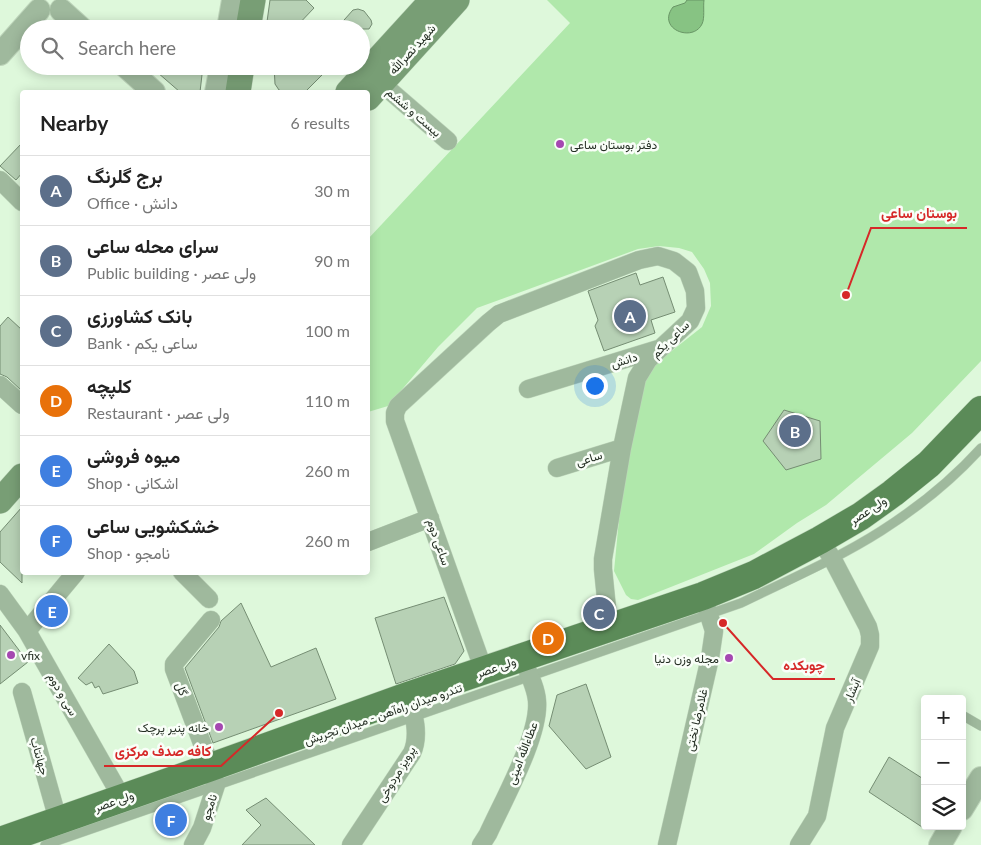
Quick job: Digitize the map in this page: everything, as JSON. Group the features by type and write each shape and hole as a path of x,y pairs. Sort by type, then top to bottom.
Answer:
{"main road":[{"path":"250,20 253,0"},
{"name":"شهید نصرالله","path":"374,91 415,32 432,0"},
{"name":"شهید نصرالله","path":"370,72 415,32 457,0"},
{"path":"238,90 241,75"},
{"path":"249,75 250,90"},
{"name":"شهید نصرالله","path":"350,90 367,75"},
{"name":"ولی عصر","path":"4,842 58,820 122,798 213,776 411,706 484,671 526,668 609,628 707,605 754,576 826,549 861,516 929,464 981,410"},
{"path":"0,501 20,478"}],"street":[{"path":"230,20 233,0"},
{"path":"26,20 38,5 61,5 74,20"},
{"path":"0,54 20,28"},
{"path":"135,75 152,90"},
{"path":"216,90 219,75"},
{"name":"بیست و ششم","path":"374,91 448,141"},
{"path":"0,180 20,200"},
{"name":"ساعی یکم","path":"395,413 398,406 499,314 640,260 658,256 674,261 688,272 695,291 696,308 690,322 648,360 637,378 622,448 603,569 609,628"},
{"name":"دانش","path":"528,388 661,348"},
{"path":"0,385 20,403"},
{"name":"ساعی دوم","path":"395,413 395,421 484,671"},
{"name":"ساعی","path":"557,468 622,448"},
{"path":"370,541 430,518"},
{"name":"آبشار","path":"799,845 817,816 836,728 870,646 868,627 826,549"},
{"path":"27,631 74,575"},
{"path":"185,575 209,599"},
{"name":"سی و دوم","path":"0,594 27,631 122,798"},
{"name":"غلامرضا تختی","path":"667,845 710,658 714,631 707,605"},
{"name":"گل","path":"211,620 176,660 174,669 213,776"},
{"name":"عطاءالله امینی","path":"481,845 504,800 535,726 537,702 526,668"},
{"name":"جهانتاب","path":"22,692 58,820"},
{"name":"پرویز مردوخی","path":"351,845 412,753 416,744 411,706"},
{"name":"نامجو","path":"193,845 202,828 213,776"},
{"path":"966,802 981,780"},
{"path":"940,845 949,830"}],"lane":[{"path":"826,549 881,531 933,494 955,475 981,448"},
{"name":"تندرو میدان راه‌آهن - میدان تجریش","path":"411,706 707,605"},
{"path":"966,717 981,726"},
{"path":"46,845 213,776"}],"shaded area":[{"path":"547,0 981,0 981,361 912,433 826,505 754,554 638,600 631,599 626,595 614,571 626,447 645,372 702,327 711,306 710,283 704,269 692,252 679,248 659,246 638,249 477,308 438,347 388,406 370,411 370,237 570,23"},
{"path":"687,0 704,0 704,16 702,24 697,30 684,33 672,27 669,22 669,15 673,7 685,3"}],"building":[{"path":"270,0 306,0 314,8 303,20 267,20"},
{"path":"353,10 364,11 371,20 372,24 370,27 370,20 344,20"},
{"path":"160,75 202,75 200,90 178,90"},
{"path":"274,75 322,75 307,90 279,90 275,84"},
{"path":"20,145 20,175 16,180 0,166"},
{"path":"636,273 640,285 663,277 675,312 651,320 655,333 604,351 595,326 598,320 588,291"},
{"path":"8,317 20,328 20,389 7,377 0,374 0,326"},
{"path":"784,410 820,421 821,459 786,470 763,441"},
{"path":"20,509 20,575 22,575 22,583 0,562 0,532"},
{"path":"444,597 464,651 455,664 396,684 375,618"},
{"path":"241,603 271,667 316,648 336,699 213,743 185,668 219,627 221,621"},
{"path":"0,625 28,662 0,684"},
{"path":"109,644 134,671 138,683 103,694 99,686 95,688 92,682 86,685 78,678"},
{"path":"586,684 611,757 586,769 549,726 557,695"},
{"path":"889,757 921,777 921,826 869,792"},
{"path":"266,798 315,845 242,845 261,825 246,810"}],"place":[{"name":"دفتر بوستان ساعی","path":"560,144"},
{"name":"بوستان ساعی","path":"846,295"},
{"name":"برج گلرنگ","path":"630,316"},
{"name":"سرای محله ساعی","path":"795,431"},
{"name":"میوه فروشی","path":"52,611"},
{"name":"بانک کشاورزی","path":"599,613"},
{"name":"چوبکده","path":"723,623"},
{"name":"کلپچه","path":"548,638"},
{"name":"vfix","path":"11,655"},
{"name":"مجله وزن دنیا","path":"729,658"},
{"name":"کافه صدف مرکزی","path":"279,713"},
{"name":"خانه پنیر پرچک","path":"219,727"},
{"name":"خشکشویی ساعی","path":"171,820"}]}
